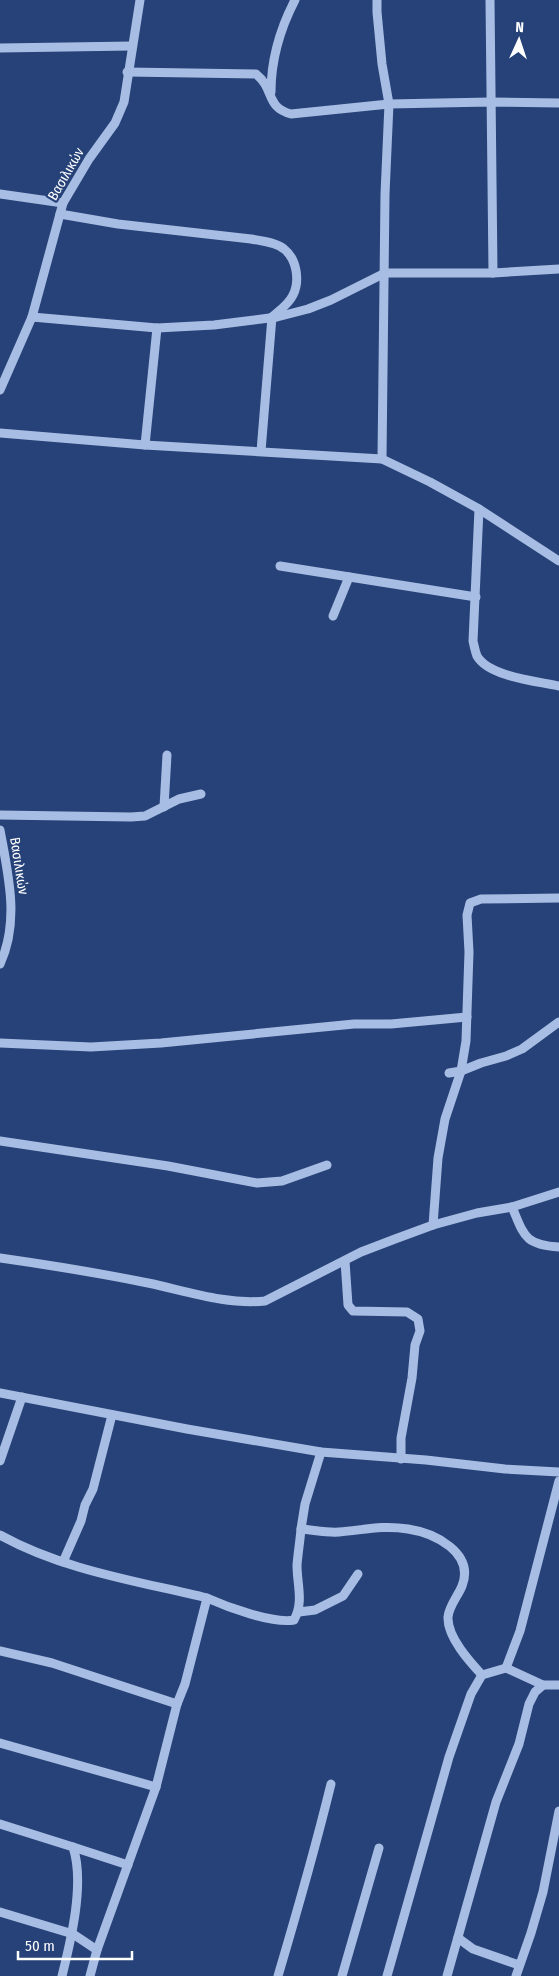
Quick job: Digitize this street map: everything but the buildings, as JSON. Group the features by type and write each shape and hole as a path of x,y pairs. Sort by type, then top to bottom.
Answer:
{"street":[{"name":"Βασιλικών","path":"0,390 3,376 32,318 63,203 119,114 124,102 127,72 140,0"},
{"path":"271,95 271,69 275,50 287,16 296,0"},
{"path":"377,0 380,46 389,104 384,273 382,459"},
{"path":"490,0 493,273"},
{"path":"0,48 132,46"},
{"path":"127,72 256,74 264,81 274,106 281,111 291,114 389,104 559,103"},
{"path":"0,194 63,203"},
{"path":"60,214 118,224 251,239 273,243 285,249 294,262 297,280 293,296 272,317 261,451"},
{"path":"32,318 157,328 214,326 272,317 308,308 332,300 384,273 493,273 559,269"},
{"path":"145,445 157,328"},
{"path":"0,433 145,445 382,459 430,482 479,509 559,561"},
{"path":"479,509 473,641 477,655 485,665 504,674 559,686"},
{"path":"280,566 476,596"},
{"path":"333,616 349,578"},
{"path":"164,807 167,755"},
{"path":"0,815 145,816 179,798 201,794"},
{"name":"Βασιλικών","path":"0,830 12,906 9,936 0,964"},
{"path":"433,1225 436,1176 445,1118 461,1071 466,1041 469,952 467,915 470,903 481,899 559,898"},
{"path":"0,1043 92,1048 220,1038 354,1024 391,1024 467,1017"},
{"path":"449,1072 461,1071 522,1049 559,1022"},
{"path":"0,1141 160,1165 257,1183 282,1180 327,1165"},
{"path":"0,1258 44,1264 214,1298 250,1303 265,1301 360,1252 433,1225 512,1206 559,1192"},
{"path":"512,1206 525,1236 542,1246 559,1247"},
{"path":"345,1261 348,1305 353,1311 407,1312 418,1319 420,1331 415,1345 411,1387 401,1438 401,1459"},
{"path":"0,1393 321,1452 559,1472"},
{"path":"0,1461 22,1397"},
{"path":"63,1562 93,1489 112,1415"},
{"path":"0,1535 25,1549 99,1573 207,1598 236,1610 284,1622 294,1620 299,1612 301,1601 297,1565 305,1504 321,1452"},
{"path":"506,1668 520,1631 559,1481"},
{"path":"301,1529 337,1533 374,1527 408,1529 435,1536 451,1548 463,1560 466,1573 448,1617 449,1626 464,1656 482,1675"},
{"path":"299,1612 315,1610 343,1596 358,1574"},
{"path":"90,1976 97,1950 156,1787 207,1598"},
{"path":"0,1651 52,1663 177,1704"},
{"path":"387,1976 449,1757 471,1694 482,1675 506,1668 543,1684 557,1685 559,1675"},
{"path":"447,1976 496,1802 519,1744 529,1704 535,1692 543,1684"},
{"path":"0,1743 156,1787"},
{"path":"278,1976 307,1879 331,1784"},
{"path":"516,1976 543,1892 559,1811"},
{"path":"0,1824 128,1865"},
{"path":"62,1976 73,1934 78,1861 74,1847"},
{"path":"342,1976 379,1848"},
{"path":"0,1912 73,1934 97,1950"},
{"path":"458,1938 473,1949 519,1965"}]}
